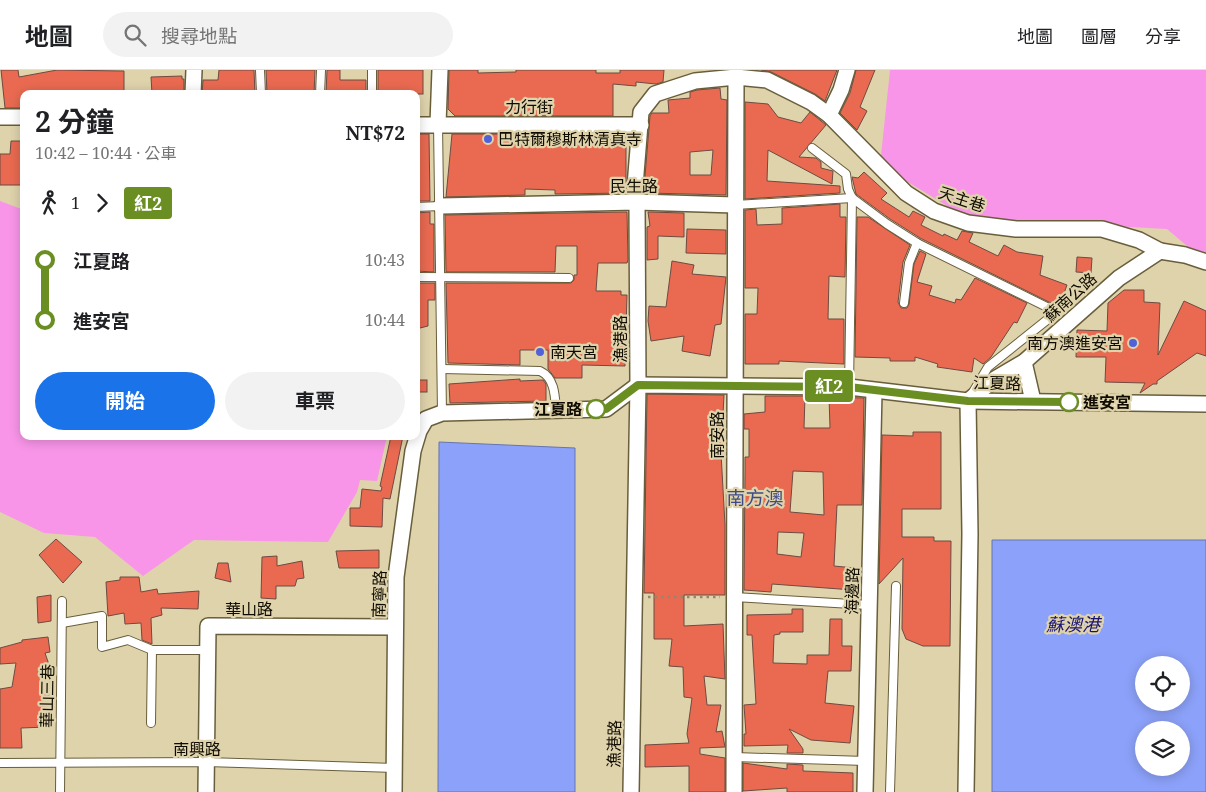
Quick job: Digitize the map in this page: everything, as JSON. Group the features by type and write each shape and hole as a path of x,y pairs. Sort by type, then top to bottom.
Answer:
{"street":[{"path":"193,90 194,70"},
{"path":"438,124 440,70"},
{"path":"829,115 841,90 847,70"},
{"name":"天主巷","path":"736,77 767,80 811,102 829,115 906,193 934,211 968,223 1016,229 1102,229 1139,240 1160,251"},
{"name":"漁港路","path":"630,792 638,385 637,202 635,186 641,112 654,94 695,81 736,77"},
{"name":"南安路","path":"734,792 736,77"},
{"path":"0,117 20,117"},
{"name":"力行街","path":"420,125 641,125"},
{"name":"民生路","path":"441,206 637,202 735,206"},
{"path":"1160,251 1185,255 1206,262"},
{"name":"蘇南公路","path":"968,401 995,379 1024,362 1119,278 1160,251"},
{"path":"1024,362 1034,401"},
{"path":"442,414 606,409 638,385"},
{"name":"江夏路","path":"638,385 849,387 968,401 1206,404"},
{"name":"海邊路","path":"865,792 874,391"},
{"path":"966,792 970,534 968,401"},
{"name":"南寧路","path":"420,429 426,419 442,414"},
{"name":"南寧路","path":"394,792 396,577 413,451 416,440"},
{"name":"華山路","path":"206,792 208,626 395,627"}],"lane":[{"path":"260,70 260,90"},
{"path":"320,90 321,70"},
{"path":"372,70 372,90"},
{"path":"438,124 441,206 442,414"},
{"path":"812,148 846,174 848,189 852,198 849,387"},
{"path":"852,198 917,243 1057,312 988,367 968,401"},
{"name":"民生路","path":"735,206 852,198"},
{"name":"民生路","path":"420,207 441,206"},
{"path":"904,303 909,263 917,243"},
{"path":"420,277 569,278"},
{"path":"442,369 540,371 546,374 554,387 556,411"},
{"path":"890,792 896,586"},
{"path":"734,597 869,605"},
{"name":"華山三巷","path":"60,792 62,601"},
{"path":"62,624 102,616 102,647 128,640 152,650 207,650"},
{"path":"151,723 152,650"},
{"path":"734,757 866,761"},
{"name":"南興路","path":"0,763 206,762 395,768"}],"path":[{"path":"634,596 734,597"}],"shaded area":[{"path":"890,70 1206,70 1206,262 1167,229 967,218 880,165"},
{"path":"0,201 20,208 20,440 386,440 377,481 360,480 357,492 328,542 194,540 143,576 95,537 44,533 0,512"}],"water":[{"path":"439,442 575,448 575,792 438,792"},
{"name":"蘇澳港","path":"992,540 1206,540 1206,792 992,792"}],"building":[{"path":"1,70 18,70 19,77 57,70 124,71 124,90 20,90 20,108 5,108"},
{"path":"219,70 254,70 255,90 202,90 203,80 218,80"},
{"path":"266,70 315,70 314,90 267,90"},
{"path":"327,70 340,70 340,80 366,80 366,90 326,90"},
{"path":"378,70 423,70 423,94 420,94 420,90 378,90"},
{"path":"449,70 478,70 478,73 516,72 516,70 596,70 596,73 620,73 620,70 664,70 663,82 656,84 636,82 636,86 613,84 613,116 455,116 448,109"},
{"path":"761,70 837,70 825,101 771,72"},
{"path":"856,70 875,70 860,107 867,111 857,130 840,113 850,93"},
{"path":"182,76 182,79 184,79 184,90 152,90 151,77"},
{"path":"720,88 721,99 727,100 726,195 648,193 645,176 650,116 652,113 669,113 668,100 690,98 690,92","holes":["713,150 711,175 690,175 690,152"]},
{"path":"745,102 768,104 778,117 801,123 810,112 826,125 799,157 816,158 821,162 821,168 833,171 832,184 768,150 767,181 840,186 840,193 745,199"},
{"path":"420,134 429,134 430,201 420,201"},
{"path":"452,134 630,134 629,142 626,142 626,193 555,194 555,190 525,189 525,195 446,197"},
{"path":"11,141 20,141 20,185 0,185 0,154 10,154"},
{"path":"864,172 887,193 881,199 909,217 913,211 925,217 921,225 943,236 944,234 957,240 962,231 973,233 969,242 998,256 1004,245 1017,252 1043,256 1040,275 1067,285 1059,307 920,238 890,219 856,194 852,177 858,178"},
{"path":"840,204 840,217 846,217 845,277 829,276 828,319 844,319 844,364 779,361 779,364 745,364 745,314 757,314 758,288 745,288 745,210 756,209 757,225 782,224 782,208"},
{"path":"430,212 430,224 434,224 434,272 420,271 420,213"},
{"path":"627,212 627,263 598,263 596,291 621,291 621,295 627,295 625,366 582,365 582,378 555,378 548,369 548,350 520,350 520,365 448,363 446,283 571,283 574,280 574,275 577,275 577,246 556,246 555,272 446,272 445,215"},
{"path":"648,212 684,213 684,237 658,236 658,259 647,260 647,227 650,226"},
{"path":"857,217 868,217 910,245 903,262 898,302 901,308 907,308 909,304 914,264 920,251 926,254 917,282 932,286 929,295 955,303 956,299 961,300 975,278 1027,303 1017,323 1014,322 991,357 983,364 974,358 972,372 937,367 938,364 915,357 915,361 890,361 890,358 855,357"},
{"path":"687,229 726,230 726,254 686,253"},
{"path":"1077,257 1092,258 1091,273 1076,272"},
{"path":"672,261 694,265 692,274 726,277 721,324 715,325 710,356 682,351 684,336 651,341 648,321 649,306 666,307"},
{"path":"420,283 435,283 435,300 428,300 428,326 420,328"},
{"path":"1124,290 1144,290 1144,302 1160,303 1158,355 1184,301 1206,311 1206,356 1197,353 1157,381 1157,384 1153,384 1140,393 1145,383 1105,382 1106,357 1076,357 1077,330 1107,331 1108,303"},
{"path":"520,379 520,381 543,380 546,384 546,401 450,403 449,384"},
{"path":"420,380 427,380 427,392 420,392"},
{"path":"647,394 724,395 721,453 725,525 725,595 684,595 684,626 723,624 725,679 704,676 707,705 721,705 716,732 722,731 725,747 700,748 700,754 725,758 725,792 689,792 689,766 645,767 645,745 689,743 687,734 692,698 684,697 683,667 669,666 672,639 654,639 654,593 644,593"},
{"path":"765,396 805,396 804,428 830,428 829,397 864,398 862,505 837,505 834,566 855,568 853,590 772,584 771,592 744,590 745,457 749,457 749,429 744,429 744,414 765,412","holes":["793,471 823,472 824,515 790,512","778,532 804,533 801,557 777,554"]},
{"path":"913,432 941,432 941,509 902,509 902,537 934,537 934,541 951,541 950,646 923,646 906,639 902,629 903,558 879,584 882,435 913,436"},
{"path":"390,440 402,440 390,499 383,498 382,527 350,526 350,508 360,508 362,489 381,491 382,487 380,486"},
{"path":"56,539 82,562 63,583 39,555"},
{"path":"379,550 379,568 339,568 336,551"},
{"path":"277,556 277,566 302,561 304,578 297,579 295,586 276,586 276,599 261,598 262,557"},
{"path":"218,563 228,563 231,582 215,578"},
{"path":"120,577 139,577 141,592 157,589 158,594 199,591 198,609 161,608 162,615 151,618 152,644 142,640 141,623 125,624 124,613 108,616 106,582 120,580"},
{"path":"51,595 51,621 38,623 37,597"},
{"path":"792,609 803,609 803,632 780,632 780,634 774,635 773,663 807,664 807,655 829,655 830,619 842,619 842,646 852,646 851,671 828,671 825,703 854,706 850,743 811,740 789,729 803,749 803,753 787,753 788,745 744,746 744,734 746,734 744,705 756,704 752,635 747,635 747,615 792,614"},
{"path":"48,637 50,652 45,653 53,676 50,676 47,727 21,728 22,748 0,748 0,689 12,687 16,663 0,664 0,648 22,642 22,640"},
{"path":"743,763 787,769 787,764 803,765 803,771 853,773 853,792 787,792 787,788 743,791"}],"bus line":[{"name":"紅2","path":"596,409 606,409 638,385 849,387 968,401 1069,402"}],"place":[{"name":"巴特爾穆斯林清真寺","path":"488,139"},
{"name":"南方澳進安宮","path":"1133,343"},
{"name":"南天宮","path":"540,352"},
{"name":"進安宮","path":"1069,402"},
{"name":"江夏路","path":"596,409"}],"district":[{"name":"南方澳","path":"755,498"}]}
